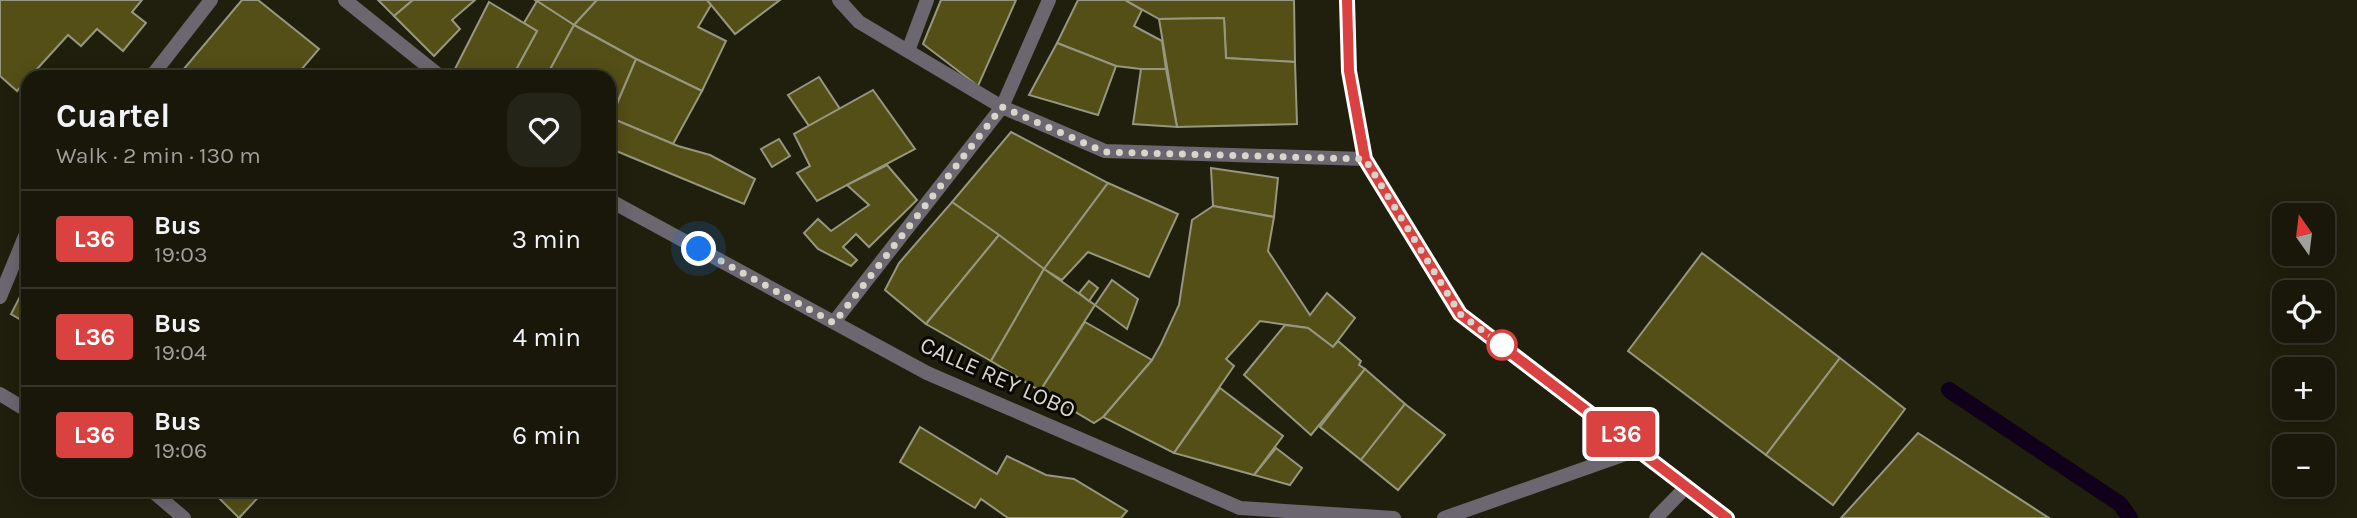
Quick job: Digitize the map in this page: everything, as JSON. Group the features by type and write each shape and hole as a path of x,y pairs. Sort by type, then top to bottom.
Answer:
{"street":[{"path":"156,70 211,0"},
{"path":"345,0 432,70"},
{"path":"839,0 859,22 1002,107 1105,152 1365,159"},
{"path":"908,51 927,0"},
{"path":"834,323 1002,107 1049,0"},
{"path":"1347,0 1349,71 1365,159 1460,314 1727,518"},
{"name":"CALLE REY LOBO","path":"616,204 927,373 1240,508 1394,518"},
{"path":"0,297 21,246"},
{"path":"0,394 21,407"},
{"path":"1444,518 1640,449"},
{"path":"1656,518 1687,486"},
{"path":"159,497 184,518"}],"building":[{"path":"0,0 142,0 132,12 146,23 123,51 97,29 81,46 68,35 36,70 21,70 21,87 17,91 0,76"},
{"path":"242,0 258,0 319,49 301,70 183,70"},
{"path":"378,0 413,0 394,16"},
{"path":"413,0 475,0 452,20 460,29 434,56 394,16"},
{"path":"535,0 597,0 574,25"},
{"path":"597,0 707,0 711,5 698,27 726,41 702,91 574,25"},
{"path":"707,0 780,0 735,34"},
{"path":"941,0 1016,0 978,86 923,44"},
{"path":"1078,0 1125,0 1142,10 1134,26 1162,41 1166,69 1116,66 1057,43"},
{"path":"1125,0 1294,0 1295,62 1226,58 1224,18 1159,19"},
{"path":"537,1 574,25 550,70 516,70 537,31 524,23"},
{"path":"489,2 537,31 516,70 455,69"},
{"path":"1224,18 1226,58 1295,62 1297,124 1177,127 1159,19"},
{"path":"574,25 636,59 616,106 616,70 550,70"},
{"path":"1057,43 1116,66 1098,115 1029,95"},
{"path":"636,59 702,91 673,144 616,120 616,106"},
{"path":"1141,69 1166,69 1177,127 1133,124"},
{"path":"819,77 840,109 809,126 788,95"},
{"path":"873,90 915,149 817,201 797,173 810,166 794,134"},
{"path":"616,120 678,146 710,155 755,179 744,204 616,151"},
{"path":"1011,132 1108,183 1044,269 952,202"},
{"path":"779,139 790,156 772,167 761,149"},
{"path":"887,165 917,200 869,247 856,234 843,247 857,260 851,266 818,249 804,233 818,219 831,231 869,205 847,185"},
{"path":"1211,168 1278,178 1274,217 1213,206"},
{"path":"1108,183 1178,214 1149,277 1088,252 1062,280 1044,269"},
{"path":"952,202 999,235 926,324 885,290 899,263"},
{"path":"1213,206 1274,217 1268,251 1310,315 1327,293 1355,318 1333,347 1308,328 1260,321 1226,359 1234,366 1174,453 1103,417 1152,360 1161,344 1179,305 1192,220"},
{"path":"999,235 1044,269 991,361 926,324"},
{"path":"1702,253 1840,358 1766,455 1628,351"},
{"path":"1044,269 1095,305 1040,391 991,361"},
{"path":"1112,280 1138,299 1127,329 1095,305"},
{"path":"1089,281 1098,288 1089,301 1079,293"},
{"path":"21,295 21,320 11,314"},
{"path":"1085,322 1152,360 1103,417 1094,423 1040,391"},
{"path":"1285,325 1308,328 1333,347 1338,341 1361,361 1359,365 1365,369 1311,435 1244,375"},
{"path":"1840,358 1905,409 1833,505 1766,455"},
{"path":"1365,369 1405,404 1361,460 1320,427"},
{"path":"1220,388 1283,436 1254,475 1174,453"},
{"path":"1405,404 1445,435 1398,490 1361,460"},
{"path":"920,427 997,474 1007,456 1046,475 1074,479 1127,511 1121,518 1008,518 981,499 975,508 900,462"},
{"path":"1918,433 2049,518 1841,518"},
{"path":"1276,448 1302,468 1290,485 1254,475"},
{"path":"218,497 258,497 239,518"}],"waterway":[{"path":"1949,390 2120,504 2130,518"}],"bus line":[{"name":"L36","path":"1347,0 1349,71 1365,159 1460,314 1727,518"}],"route":[{"path":"699,249 834,323 1002,107 1105,152 1365,159 1460,314 1502,345"}]}
